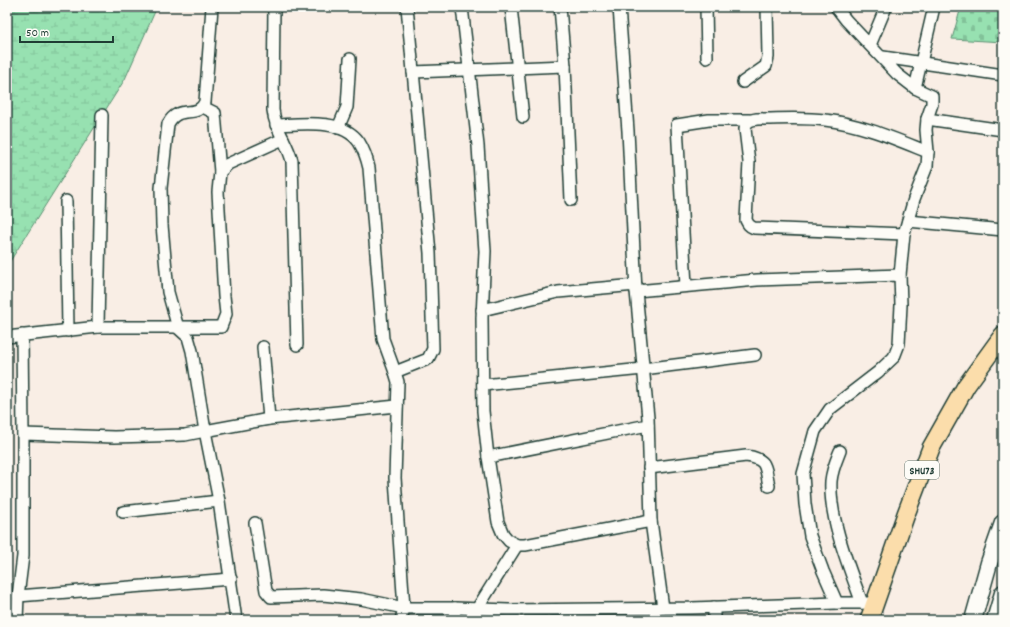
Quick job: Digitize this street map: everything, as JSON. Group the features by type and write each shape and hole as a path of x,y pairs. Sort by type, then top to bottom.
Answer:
{"main road":[{"name":"SHU73","path":"869,620 868,603 906,514 931,448 966,386 1003,334"}],"street":[{"path":"212,7 205,102 203,107 199,110 177,113 172,116 168,124 161,188 162,225 168,292 178,328 188,337 192,351 205,431 219,501 236,620"},
{"path":"274,7 273,110 274,121 289,150 292,161 297,345"},
{"path":"395,372 428,359 433,349 430,253 407,7"},
{"path":"462,7 478,146 483,223 483,411 488,457 498,522 503,534 509,541 517,545 526,545 651,521"},
{"path":"511,7 523,117"},
{"path":"560,7 565,66 571,200"},
{"path":"619,7 628,131 636,288 648,425 651,521 663,608"},
{"path":"706,7 707,58"},
{"path":"743,82 766,66 768,57 767,7"},
{"path":"836,7 846,20 883,57 897,74 915,88 932,96 932,104 927,120 927,166 914,200 904,234 900,275 901,305 899,344 894,357 878,372 830,409 815,431 803,474 805,504 810,536 823,572 837,603"},
{"path":"870,45 886,7"},
{"path":"915,88 934,7"},
{"path":"883,57 1003,75"},
{"path":"338,128 348,107 350,59"},
{"path":"413,72 565,66"},
{"path":"7,337 98,327 220,327 226,314 218,192 220,172 215,113 203,107"},
{"path":"98,327 102,115"},
{"path":"686,286 677,125 709,120 812,119 846,123 876,131 928,152"},
{"path":"749,120 745,124 745,129 749,162 746,220 750,226 754,228 904,234"},
{"path":"927,120 1003,130"},
{"path":"276,125 312,124 346,130 358,141 364,152 369,168 383,339 398,382 395,478 404,608 401,620"},
{"path":"220,172 228,164 283,139"},
{"path":"66,202 68,330"},
{"path":"908,222 1003,230"},
{"path":"482,310 558,292 686,286 757,280 900,275"},
{"path":"17,620 18,596 23,556 22,335"},
{"path":"263,347 269,419"},
{"path":"483,385 643,369 755,355"},
{"path":"23,434 114,437 185,435 269,419 397,406"},
{"path":"488,457 648,425"},
{"path":"255,523 266,591 272,597 323,595 404,608 477,609 507,615 570,615 637,609 868,603 846,558 832,502 831,481 833,466 840,451"},
{"path":"649,468 746,456 761,460 765,466 769,486"},
{"path":"123,512 219,501"},
{"path":"973,620 989,563 1003,523"},
{"path":"477,609 517,545"},
{"path":"18,596 231,579"},
{"path":"995,620 1003,593"},
{"path":"714,607 714,620"},
{"path":"454,620 455,608"},
{"path":"634,620 637,609"}],"green space":[{"path":"7,7 157,7 125,79 7,266"},
{"path":"961,7 1003,7 1003,42 952,39"}]}
